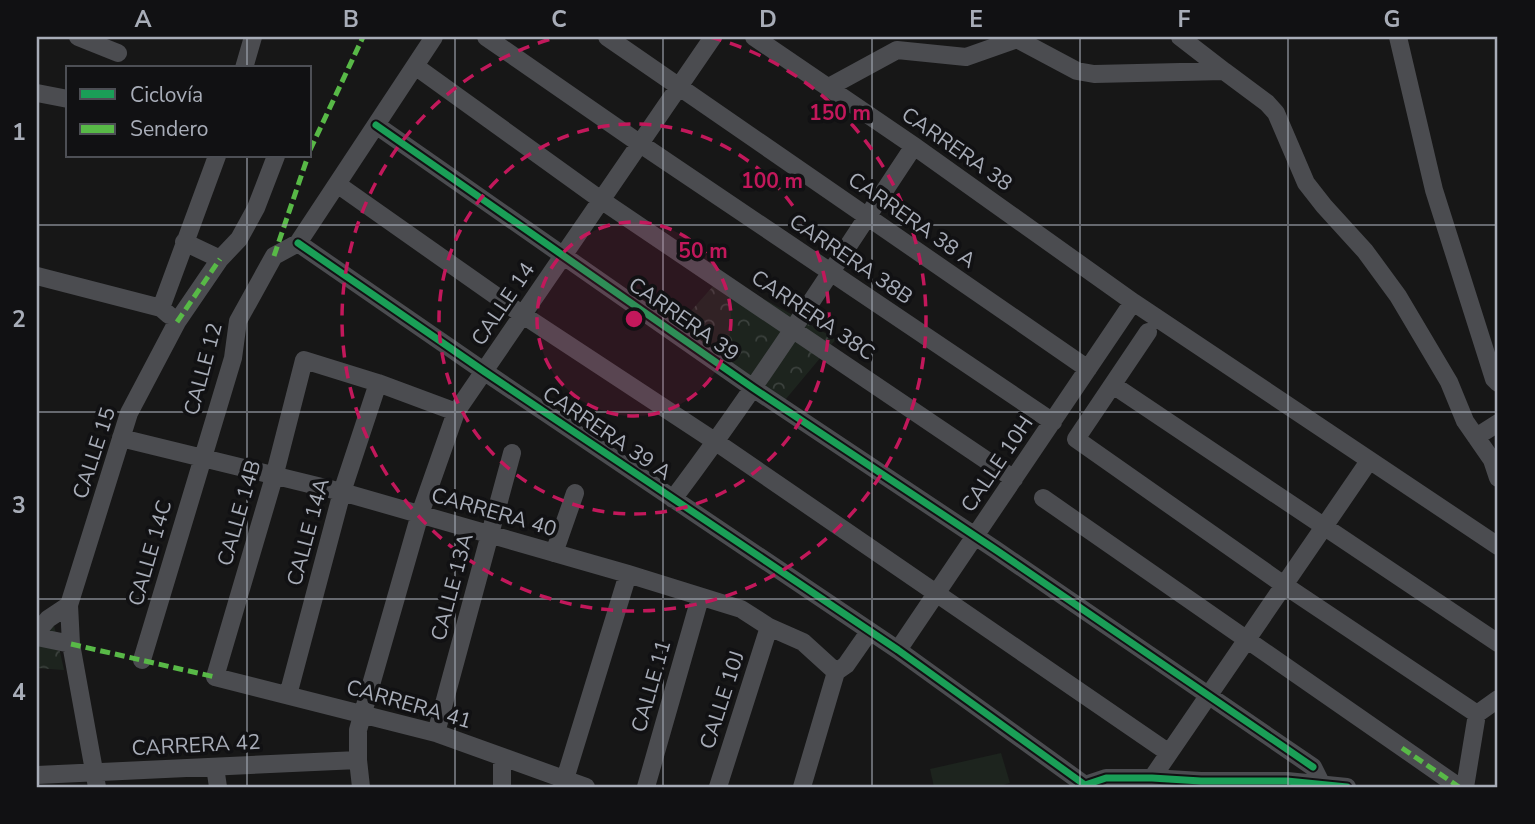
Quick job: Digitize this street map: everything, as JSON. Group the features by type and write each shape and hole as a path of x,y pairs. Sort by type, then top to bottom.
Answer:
{"street":[{"path":"78,37 118,53"},
{"path":"245,66 253,37"},
{"path":"298,243 434,37"},
{"name":"CARRERA 38B","path":"486,37 1053,422"},
{"name":"CARRERA 38 A","path":"607,37 1088,369"},
{"name":"CALLE 14","path":"361,787 358,730 362,714 420,514 456,412 713,37"},
{"name":"CARRERA 38","path":"754,37 914,146 1133,302 1498,546"},
{"path":"1180,37 1276,113 1307,183 1365,251 1398,296 1450,382 1465,421 1492,460 1498,478"},
{"path":"1398,37 1434,190 1494,379 1498,383"},
{"path":"829,87 897,44 966,57 1006,41 1017,40 1077,71 1094,74 1224,71"},
{"name":"CARRERA 38C","path":"415,66 601,200 1014,479"},
{"path":"37,93 66,99"},
{"name":"CARRERA 39","path":"376,125 753,388 1313,767 1322,785"},
{"path":"673,499 753,388 914,146"},
{"path":"160,308 216,158"},
{"name":"CALLE 15","path":"95,780 71,644 69,605 129,414 177,323 220,259 239,239 256,208 275,158"},
{"path":"337,184 523,315 716,442 1169,753"},
{"path":"184,242 220,259"},
{"name":"CALLE 12","path":"202,458 233,358 238,321 274,256 298,243"},
{"name":"CARRERA 39 A","path":"298,243 898,650 1085,785 1106,783"},
{"path":"37,276 160,308 177,323"},
{"name":"CALLE 10H","path":"898,650 1133,302"},
{"path":"1148,332 1076,439 1284,585 1477,714"},
{"name":"CALLE 14B","path":"215,677 274,477 304,360 378,383"},
{"path":"378,383 456,412"},
{"name":"CALLE 14A","path":"288,695 342,492 378,383"},
{"path":"1112,385 1498,643"},
{"path":"1476,437 1498,423"},
{"name":"CARRERA 40","path":"121,438 342,492 741,609 769,627 803,642 836,672"},
{"name":"CALLE 13A","path":"436,733 512,453"},
{"name":"CALLE 14C","path":"142,660 202,458"},
{"path":"1152,778 1369,461"},
{"path":"554,553 575,493"},
{"path":"1042,498 1459,787"},
{"path":"565,779 628,574"},
{"name":"CALLE 11","path":"646,787 700,598"},
{"path":"37,632 48,619 69,605"},
{"name":"CALLE 10J","path":"718,787 769,627"},
{"path":"802,787 836,672 846,665 869,632"},
{"path":"37,638 71,644"},
{"name":"CARRERA 41","path":"215,677 436,733 586,787"},
{"path":"1465,787 1477,714 1498,699"},
{"path":"502,757 502,787"},
{"name":"CARRERA 42","path":"37,775 95,780 215,767 358,760"},
{"path":"215,767 218,787"},
{"path":"1106,783 1152,778 1287,781 1346,787"}],"green space":[{"path":"722,276 836,339 785,400 667,338"},
{"path":"53,621 64,670 37,668 37,638"},
{"path":"1001,753 1010,783 995,787 934,787 930,769"}],"marked path":[{"path":"312,146 363,37"},
{"path":"274,256 307,158"},
{"path":"177,322 220,259"},
{"path":"71,644 215,677"},
{"path":"1402,748 1459,787"}],"cycle path":[{"path":"376,125 753,388 1313,767"},
{"path":"298,243 898,650 1085,785 1106,778 1152,778 1287,781 1347,787"}]}
